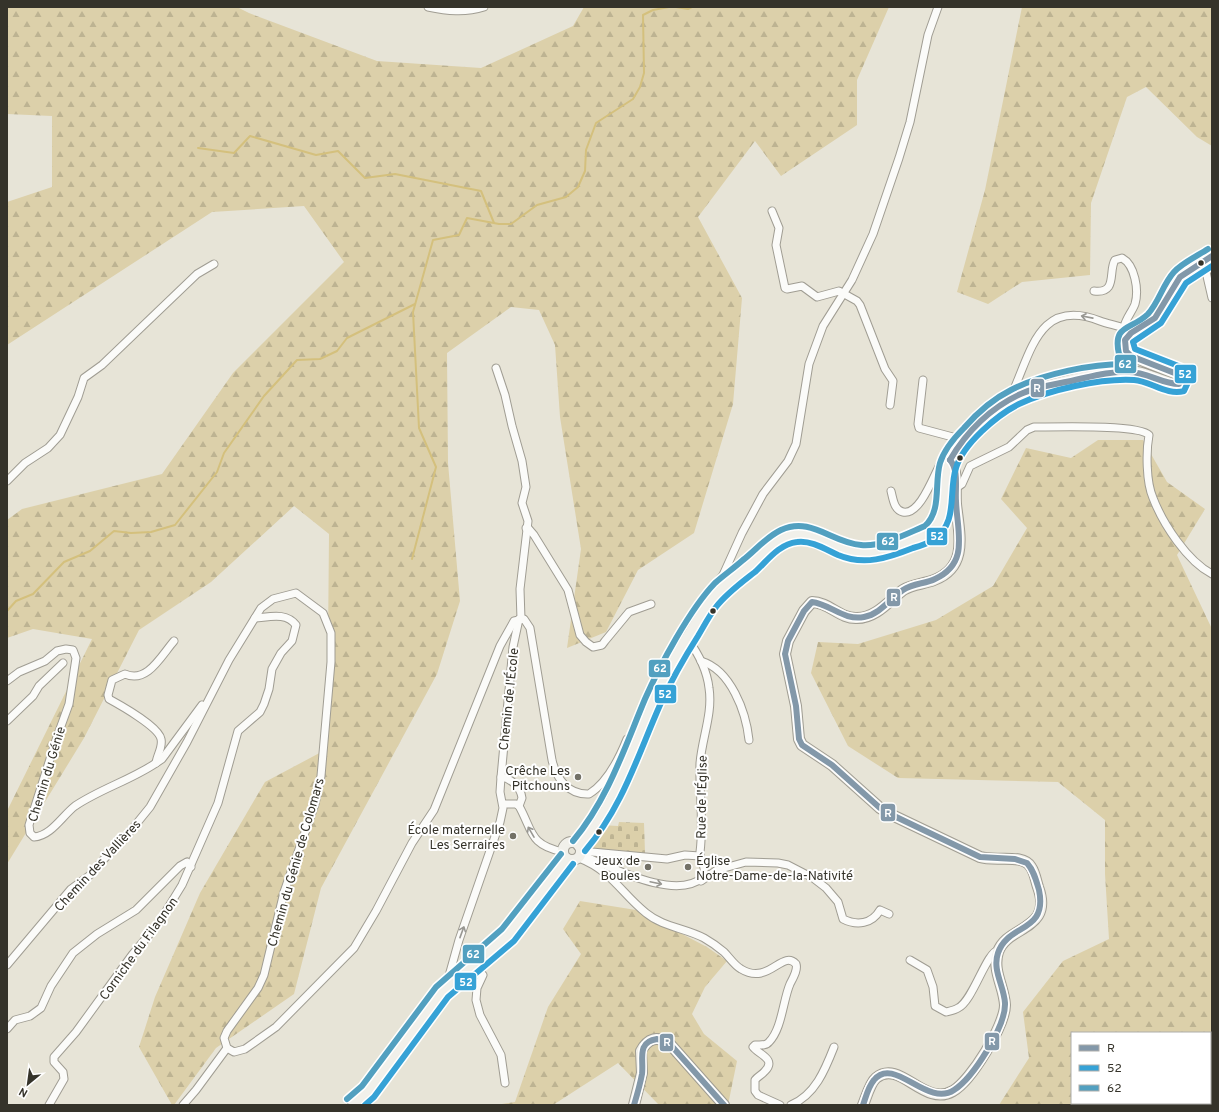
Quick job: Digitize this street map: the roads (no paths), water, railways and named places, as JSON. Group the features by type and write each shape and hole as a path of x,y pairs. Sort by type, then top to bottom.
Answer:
{"main road":[{"path":"565,856 572,860 580,852 611,803 657,692 687,638 714,596 762,554 790,535 812,535 854,552 864,553 878,551 929,533 936,527 942,515 946,473 951,458 964,440 999,407 1014,397 1032,390 1103,374 1126,371 1148,374 1173,384 1179,384 1181,380 1177,374 1138,360 1127,353 1124,346 1125,340 1128,329 1150,323 1155,318 1174,284 1188,270 1212,256"},
{"path":"863,1105 875,1079 882,1075 896,1074 935,1096 954,1091 967,1078 988,1049 1004,1011 1004,1000 996,970 998,950 1005,942 1033,921 1041,908 1042,896 1031,867 1021,860 1015,858 994,860 980,857 897,818 880,808 832,765 802,745 799,739 796,706 785,654 788,641 804,611 812,602 823,604 850,618 858,618 880,610 908,588 932,581 947,574 957,560 959,551 955,465 951,458"},
{"path":"353,1105 368,1092 437,998 448,986 508,935 565,856 564,846 568,843 575,843 580,852"},
{"path":"634,1105 642,1073 641,1051 649,1040 655,1038 669,1043 724,1105"}],"street":[{"path":"428,7 457,12 484,7"},
{"path":"714,596 711,593 712,588 723,575 742,533 763,494 788,461 796,444 809,364 823,326 852,280 873,234 910,122 928,35 938,7"},
{"path":"772,211 779,228 776,245 785,288 788,289 802,286 817,297 834,291 844,294 857,301 860,305 885,368 893,381 890,404"},
{"path":"1014,397 1014,389 1032,344 1040,332 1053,320 1077,316 1092,318 1114,327 1128,329 1137,295 1134,277 1126,260 1122,258 1115,260 1112,280 1108,288 1102,291 1094,291"},
{"path":"7,481 25,463 48,448 60,435 68,422 84,378 94,369 102,365 197,274 214,264"},
{"path":"1197,264 1209,273 1212,298"},
{"name":"Chemin de l'École","path":"448,986 447,983 450,969 500,822 503,804 500,792 501,777 512,655 520,619 520,589 528,521 522,503 526,487 522,460 515,438 505,394 496,368"},
{"path":"923,380 918,424 919,428 964,440"},
{"path":"956,489 962,484 970,466 1009,447 1028,430 1034,427 1124,428 1146,431 1148,435 1148,471 1153,498 1170,530 1187,554 1196,563 1212,574"},
{"path":"891,492 896,508 902,512 908,512 922,501 943,459 951,458"},
{"path":"526,528 528,528 534,535 566,585 580,635 593,647 602,645 629,612 651,604"},
{"name":"Chemin du Génie de Colomars","path":"212,695 229,660 261,608 272,599 290,594 300,595 326,616 331,633 331,662 321,776 315,804 284,892 264,975 258,988 227,1031 224,1038 227,1048"},
{"name":"Corniche du Filagnon","path":"49,1105 64,1079 63,1072 54,1062 54,1057 76,1032 132,954 158,924 191,868 224,785 238,731 262,708 268,693 272,669 295,635 296,625 288,618 282,616 255,618"},
{"path":"183,1105 227,1048 234,1052 245,1049 276,1027 354,948 376,911 412,842 434,810 500,646 512,624 520,619 526,621 530,628 552,760 558,776 564,785 583,794 594,791 620,758 627,739 633,737 638,739"},
{"name":"Rue de l'Église","path":"687,638 701,661 709,688 710,698 700,763 702,835 700,856 706,869 699,882"},
{"path":"156,764 161,743 159,734 132,713 109,699 108,695 112,680 125,674 132,677 143,675 152,668 174,641"},
{"name":"Chemin du Génie","path":"7,681 19,672 45,660 57,651 66,649 73,650 75,653 76,666 70,704 57,737 29,825 30,833 34,837 41,837 48,832 75,807 156,764 162,759 208,696 212,695"},
{"path":"701,661 715,668 735,693 745,713 748,740"},
{"path":"7,721 33,696 39,686 63,663"},
{"name":"Chemin des Vallières","path":"7,965 71,889 90,875 104,858 124,840 150,807 212,695"},
{"path":"501,777 511,781 520,792 522,798 519,806 532,836 544,845 565,856"},
{"path":"503,804 516,804 519,806"},
{"path":"580,852 667,859 684,855 700,856"},
{"path":"580,852 652,882 684,886 706,879 717,870 742,863 778,863 801,872 826,888 838,902 844,919 850,923 857,924 868,921 872,919 880,910 889,914"},
{"path":"580,852 610,877 645,913 663,924 703,937 724,952 742,970 751,974 760,974 782,961 794,962 797,966 786,992 780,1018 771,1039 767,1044 755,1045 753,1047 755,1050 766,1055 768,1061 766,1071 757,1078 754,1088 758,1096 780,1105"},
{"path":"7,1029 15,1020 30,1016 41,1008 51,986 64,965 73,953 83,944 136,910 180,866 187,862 191,868"},
{"path":"910,960 927,970 933,987 935,1006 946,1012 959,1008 977,982 993,953 998,950"},
{"path":"473,964 483,977 476,993 480,1015 501,1055 505,1082"},
{"path":"792,1105 808,1096 814,1088 822,1075 834,1047"}],"waterway":[{"path":"412,559 436,467 419,428 413,312 433,240 459,235 467,218 499,224 511,224 537,205 566,197 578,187 585,171 586,150 596,123 633,99 640,87 644,73 643,15 653,10 669,7"},
{"path":"676,7 688,9 692,7"},
{"path":"198,148 234,153 250,136 316,155 338,151 365,178 395,174 481,191 494,223"},
{"path":"7,611 16,601 33,594 64,562 90,551 114,531 131,533 151,532 175,525 217,472 224,453 264,396 297,360 320,359 337,351 347,338 415,304"}],"place":[{"name":"Crêche Les Pitchouns","path":"578,777"},
{"name":"École maternelle Les Serraires","path":"513,836"},
{"name":"Jeux de Boules","path":"648,867"},
{"name":"Église Notre-Dame-de-la-Nativité","path":"688,867"}]}
